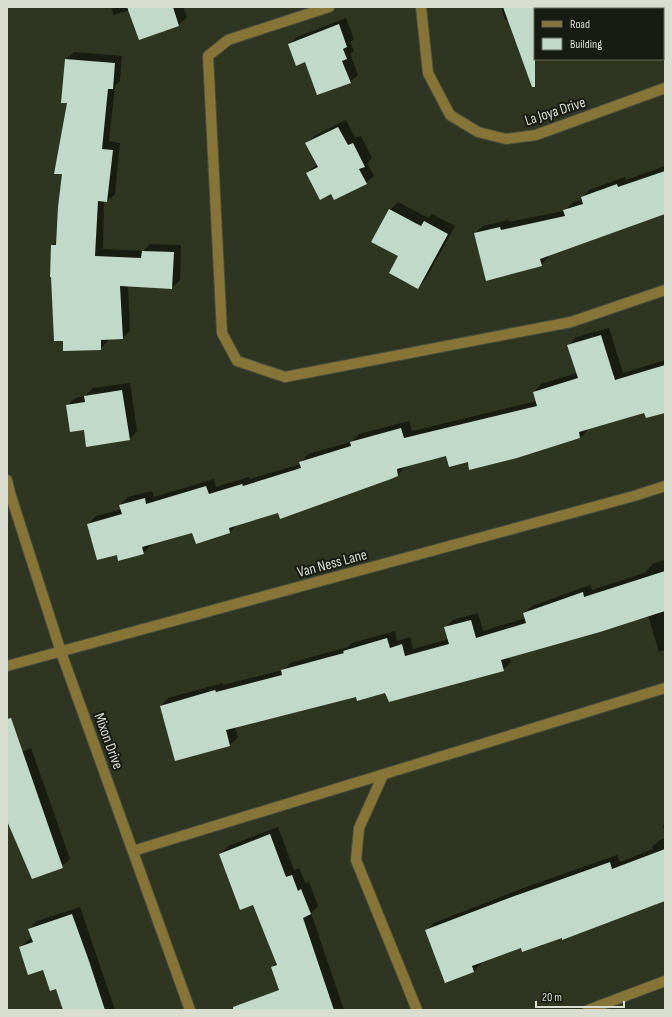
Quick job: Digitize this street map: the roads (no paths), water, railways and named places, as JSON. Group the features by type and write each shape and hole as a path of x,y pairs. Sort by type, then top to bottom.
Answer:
{"street":[{"path":"329,7 228,40 208,56 222,334 237,361 285,377 571,322 665,290"},
{"name":"La Joya Drive","path":"421,7 428,73 450,115 478,132 506,139 536,135 665,88"},
{"name":"Mixon Drive","path":"7,480 10,494 61,652 190,1010"},
{"name":"Van Ness Lane","path":"7,666 634,496 665,486"},
{"path":"133,851 665,688"},
{"path":"383,775 359,828 356,860 417,1010"},
{"path":"588,1010 665,981"}]}
